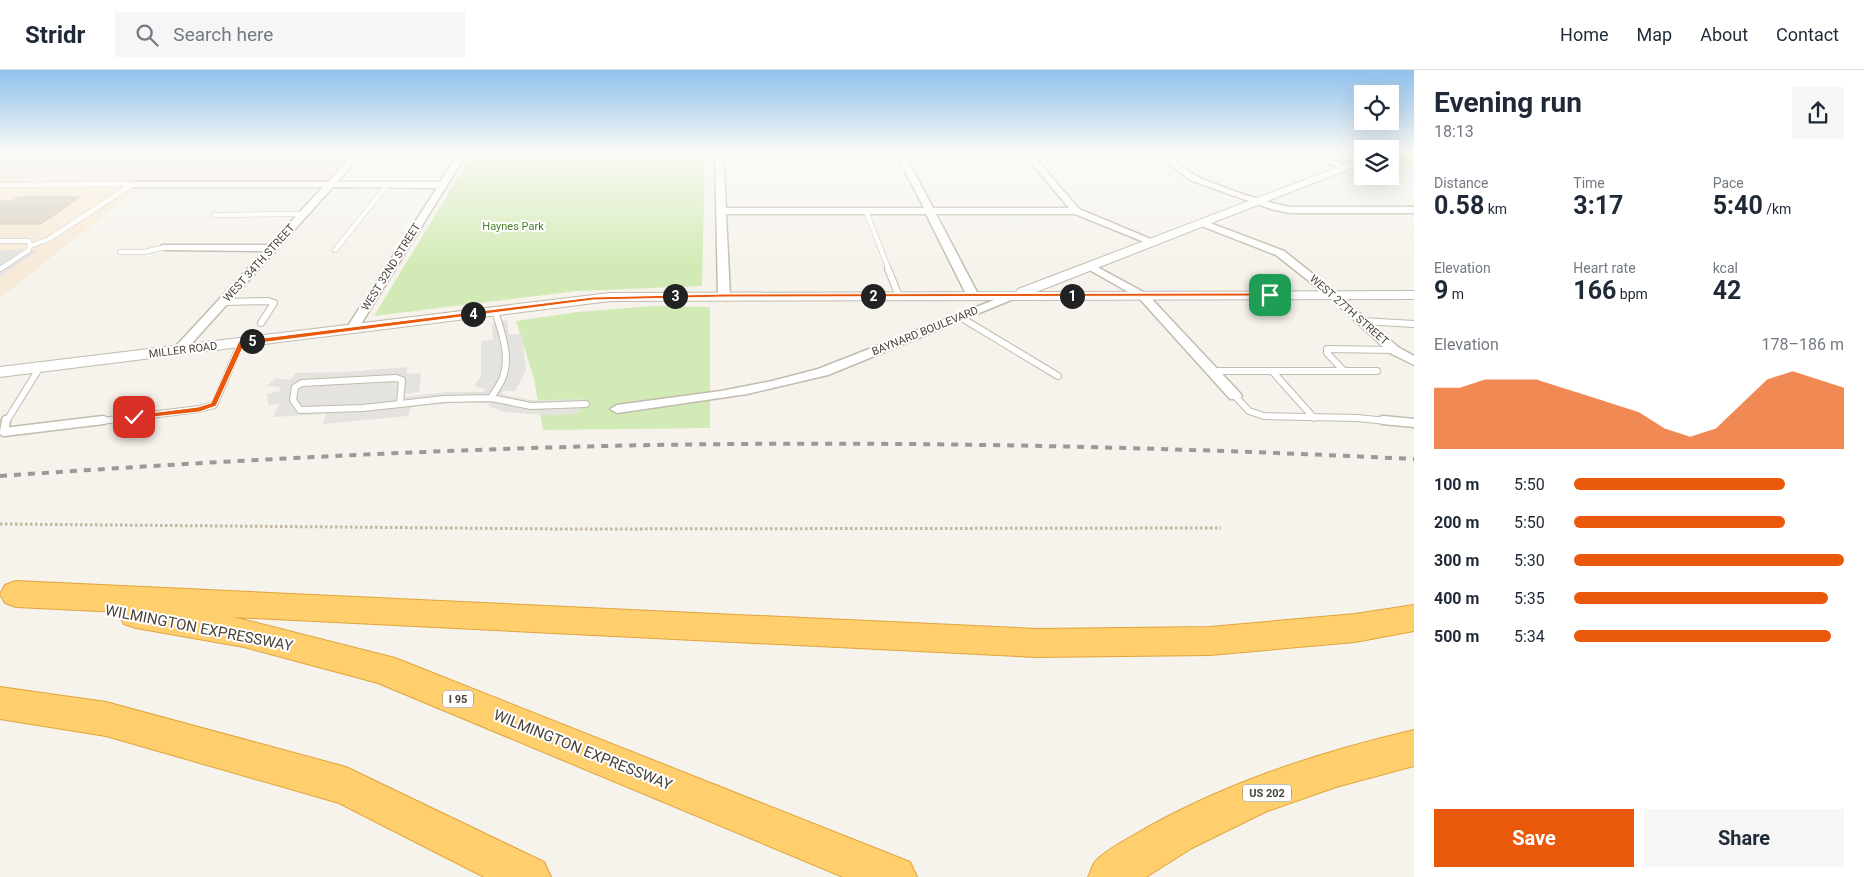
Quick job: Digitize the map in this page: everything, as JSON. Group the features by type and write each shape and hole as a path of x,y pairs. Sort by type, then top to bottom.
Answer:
{"highway":[{"path":"8,594 1037,643 1210,641 1354,628 1414,618"},
{"name":"WILMINGTON EXPRESSWAY","path":"8,594 244,634 384,669 895,877"},
{"path":"0,703 106,719 346,786 529,877"},
{"name":"US 202","path":"1120,869 1165,840 1236,805 1310,776 1385,754 1414,748"}],"street":[{"name":"WEST 34TH STREET","path":"179,350 325,191"},
{"name":"WEST 32ND STREET","path":"352,329 439,191"},
{"path":"720,191 724,296"},
{"path":"919,191 973,296"},
{"path":"1059,191 1076,211"},
{"path":"1227,191 1258,202 1290,210 1414,210"},
{"name":"BAYNARD BOULEVARD","path":"617,409 713,398 802,379 1287,191"},
{"path":"721,212 1076,211 1153,242"},
{"name":"WEST 27TH STREET","path":"1202,223 1280,253 1333,295 1394,350 1414,361"},
{"path":"166,248 272,248"},
{"path":"1090,266 1143,296 1235,396"},
{"name":"MILLER ROAD","path":"0,372 610,297 1414,295"}],"lane":[{"path":"0,269 28,250 30,246 49,239 123,191"},
{"path":"336,250 383,191"},
{"path":"866,211 899,296"},
{"path":"214,215 303,214"},
{"path":"0,242 29,241 30,246"},
{"path":"120,252 144,252 166,248"},
{"path":"223,302 268,301 274,303 261,323"},
{"path":"491,398 503,377 505,365 503,340 496,311"},
{"path":"960,317 1058,376"},
{"path":"1362,321 1414,324"},
{"path":"40,367 6,421 4,432 199,409 214,404 241,343"},
{"path":"1344,371 1327,352 1327,349 1394,350"},
{"path":"1212,371 1378,371"},
{"path":"1272,371 1314,418"},
{"path":"400,404 402,380 396,378 302,384 295,387 292,396 294,405 300,410 363,408 400,404 444,399 491,398 531,406 586,404"},
{"path":"1235,396 1244,407 1260,415 1357,418 1414,423"}],"path":[{"path":"0,524 562,529 1221,528"}],"shaded area":[{"path":"0,191 135,191 0,298"},
{"path":"0,250 39,250 0,277"},
{"path":"507,320 509,334 522,334 526,370 515,391 503,391 502,393 508,396 533,400 584,399 578,413 557,415 504,412 489,406 488,403 454,403 411,407 408,416 323,424 326,414 273,417 279,404 268,405 267,394 281,391 279,387 267,386 275,378 290,380 296,373 344,372 407,367 407,374 421,373 419,392 405,394 405,397 446,392 482,392 485,389 474,386 481,376 481,341 493,340 492,323"}],"green space":[{"name":"Haynes Park","path":"450,191 704,191 702,286 577,291 374,316"},
{"path":"652,306 710,307 710,428 543,430 534,379 516,321 578,312"}],"building":[{"path":"19,197 80,197 41,224 0,224 0,201 12,201"}],"railway":[{"path":"0,476 377,454 705,444 1009,445 1414,459"}],"route":[{"path":"134,417 199,409 214,404 241,343 593,298 642,296 1270,295"}]}
